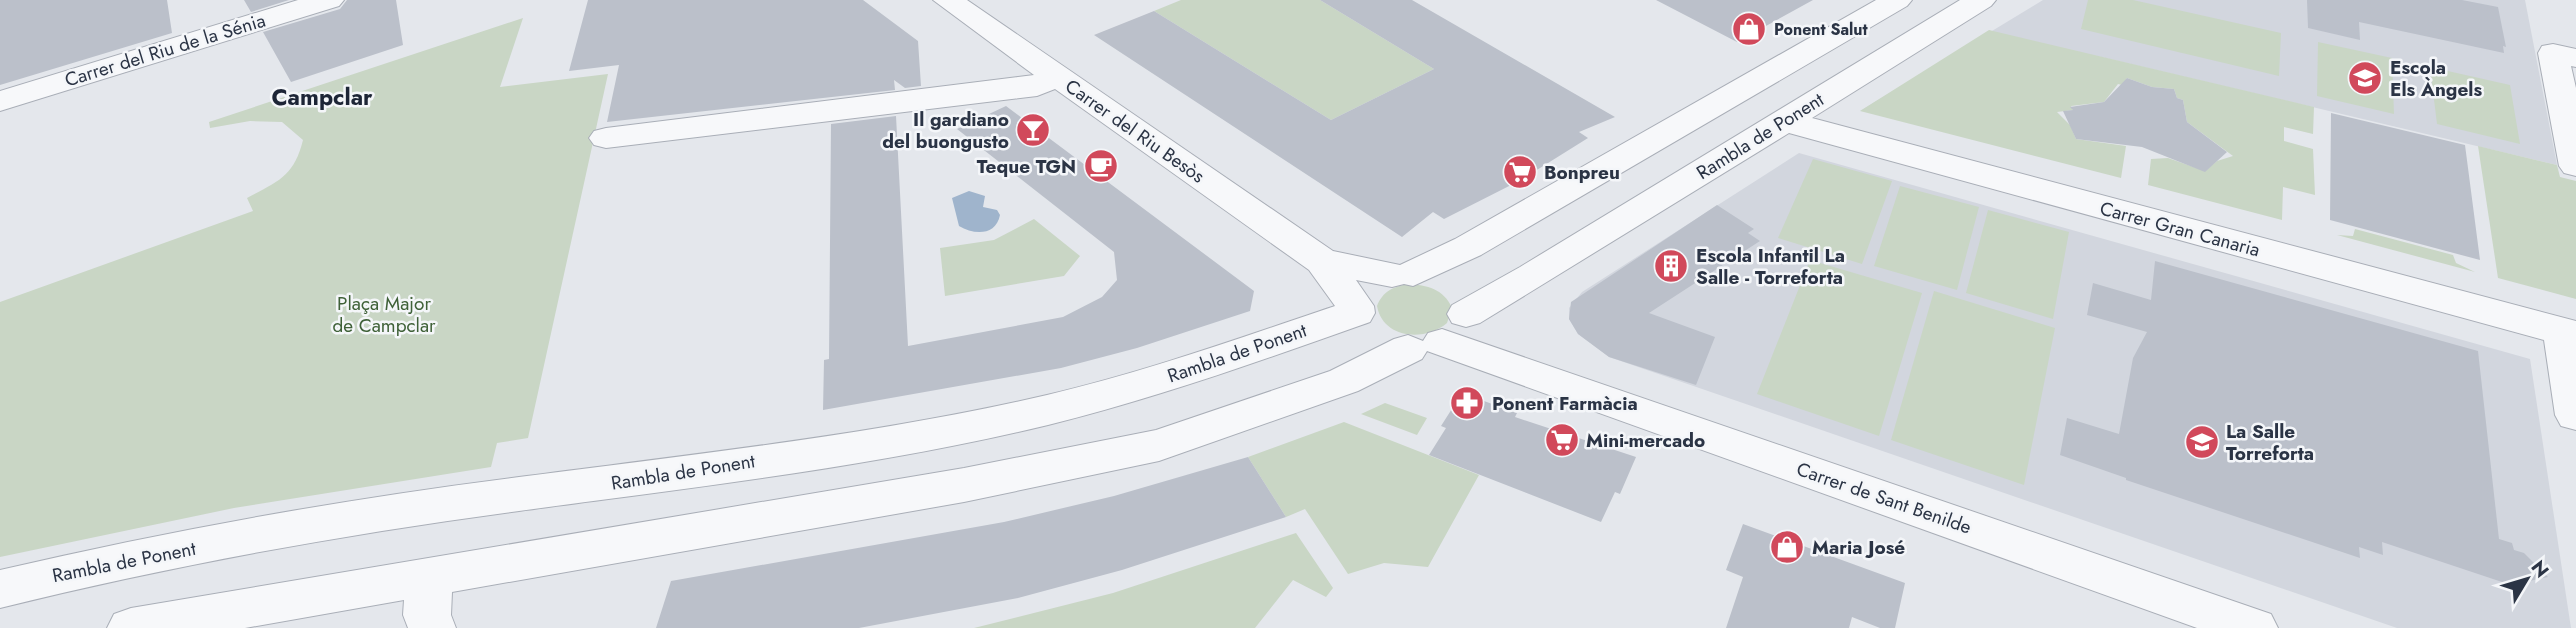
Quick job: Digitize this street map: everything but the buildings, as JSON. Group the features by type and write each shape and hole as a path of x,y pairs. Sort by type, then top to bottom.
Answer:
{"street":[{"name":"Carrer del Riu de la Sénia","path":"0,101 329,0"},
{"name":"Carrer del Riu Besòs","path":"948,0 1322,261 1356,309"},
{"path":"1403,274 1433,278 1451,287 1462,300 1444,334 1386,344 1368,334 1358,320 1356,309 1361,292 1374,281 1403,274 1474,243 1897,0"},
{"name":"Rambla de Ponent","path":"131,628 429,579 964,485 1159,445 1344,382 1444,334 1981,0"},
{"path":"2576,58 2553,53 2570,110 2576,166"},
{"path":"606,138 1037,86 1057,76"},
{"name":"Carrer Gran Canaria","path":"1784,121 2569,333"},
{"name":"Carrer del Riu Besòs","path":"1322,261 1403,274"},
{"name":"Rambla de Ponent","path":"0,589 100,565 282,532 519,494 619,483 937,432 1047,411 1167,378 1356,309"},
{"path":"2569,333 2576,415"},
{"name":"Carrer de Sant Benilde","path":"1444,334 1514,367 2254,628"},
{"path":"429,579 427,615 432,628"}],"shaded area":[{"name":"Escola Els Àngels","path":"2043,0 2525,0 2557,165 2097,56 1860,111"},
{"name":"La Salle Torreforta","path":"1799,153 2530,359 2571,628 2397,628 1609,357 1578,334 1569,319 1569,308 1582,292"}],"green space":[{"path":"1181,0 1320,0 1434,69 1331,120 1154,11"},
{"path":"2088,0 2133,0 2281,33 2279,76 2081,29"},
{"name":"Plaça Major de Campclar","path":"523,18 500,87 608,74 528,438 497,443 491,467 234,508 0,557 0,302 253,211 247,198 268,187 290,170 303,140 282,122 250,121 210,128 209,122"},
{"path":"1989,30 2314,107 2313,134 2284,127 2284,141 2313,149 2315,195 2283,187 2282,220 2148,185 2151,159 2168,158 2205,171 2217,161 2233,156 2187,122 2183,100 2177,98 2174,89 2152,87 2127,78 2122,85 2118,84 2104,102 2071,106 2073,110 2057,112 2070,125 2076,139 2126,146 2121,178 1860,111"},
{"path":"2318,42 2392,58 2394,114 2317,96"},
{"path":"2430,67 2510,85 2520,144 2437,124"},
{"path":"2478,146 2557,165 2560,177 2576,181 2576,299 2498,278"},
{"path":"1813,159 1892,181 1862,264 1778,238"},
{"path":"1900,186 1979,207 1957,290 1874,266"},
{"path":"1988,210 2069,232 2053,319 1966,293"},
{"path":"1034,219 1080,256 1064,276 945,296 940,248 994,240"},
{"path":"2355,229 2453,255 2456,263 2475,272 2337,235 2353,236"},
{"path":"1810,260 1922,293 1879,436 1757,394"},
{"path":"1408,284 1428,287 1444,296 1452,308 1447,323 1428,333 1417,335 1396,331 1387,325 1377,306 1379,301 1389,290"},
{"path":"1934,291 2055,328 2024,485 1891,440"},
{"path":"1385,403 1427,418 1417,435 1361,414"},
{"path":"1344,422 1479,475 1428,567 1384,563 1348,574 1305,509 1286,517 1248,457"},
{"path":"1296,533 1333,588 1326,597 1293,580 1255,628 974,628 1113,593"}],"water":[{"path":"969,191 985,196 983,207 997,210 1000,215 998,222 989,230 978,232 959,226 952,198"}],"place":[{"name":"Ponent Salut","path":"1749,29"},
{"name":"Escola Els Àngels","path":"2365,78"},
{"name":"Il gardiano del buongusto","path":"1033,130"},
{"name":"Teque TGN","path":"1101,166"},
{"name":"Bonpreu","path":"1520,172"},
{"name":"Escola Infantil La Salle - Torreforta","path":"1671,266"},
{"name":"Ponent Farmàcia","path":"1467,403"},
{"name":"Mini-mercado","path":"1562,440"},
{"name":"La Salle Torreforta","path":"2202,442"},
{"name":"Maria José","path":"1787,547"}],"district":[{"name":"Campclar","path":"322,97"}]}
